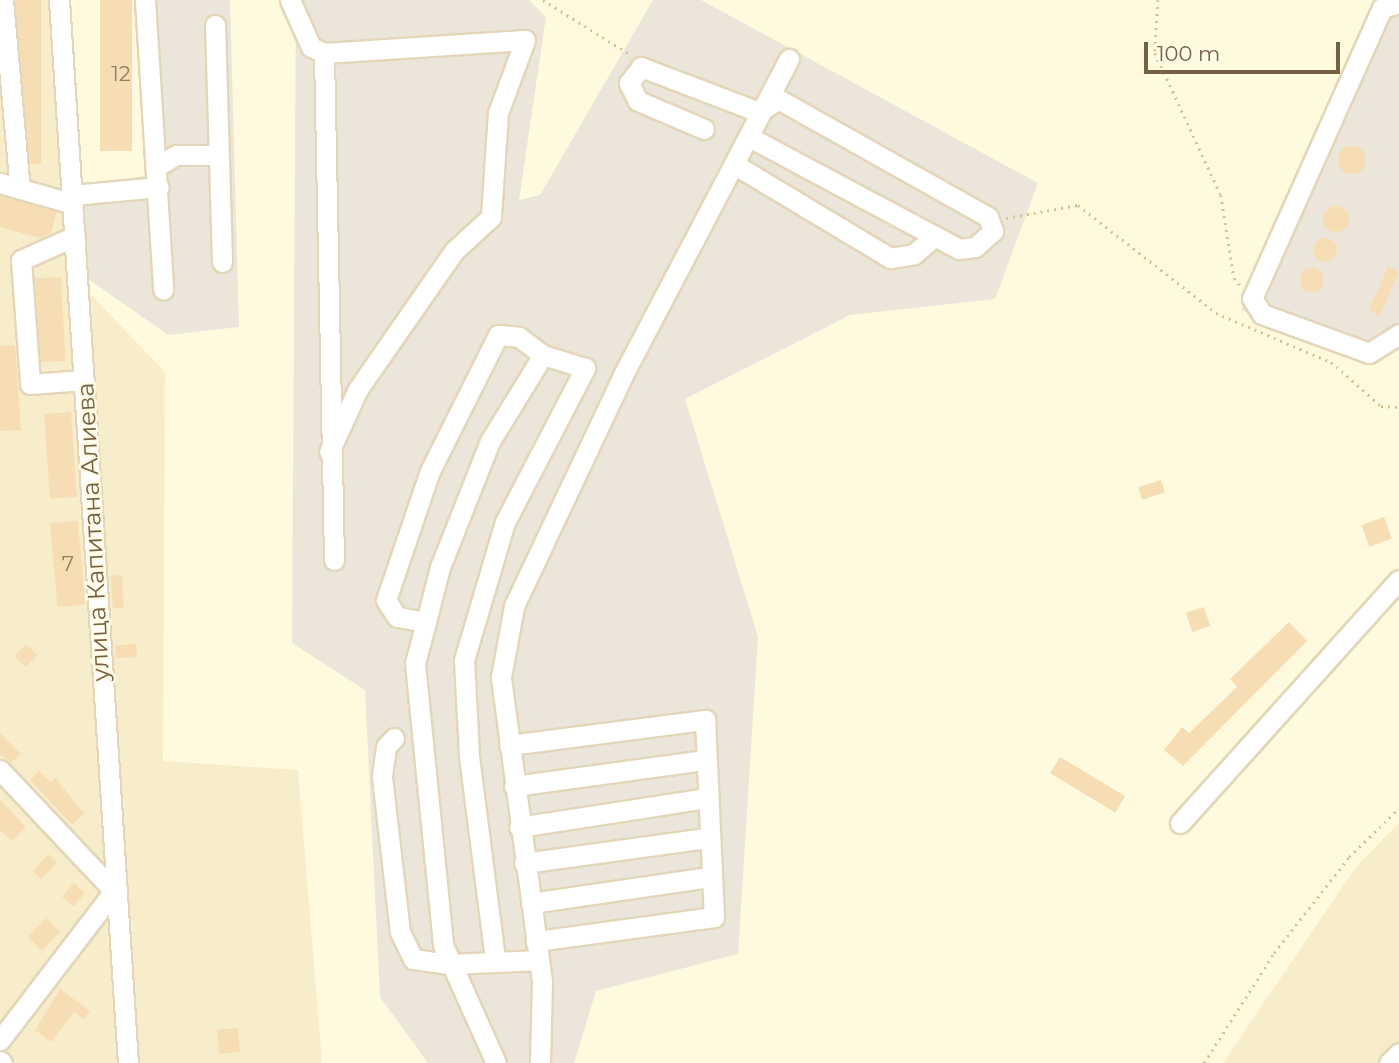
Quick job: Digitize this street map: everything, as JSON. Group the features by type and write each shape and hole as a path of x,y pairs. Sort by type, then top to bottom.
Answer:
{"street":[{"path":"3,0 20,188"},
{"name":"улица Капитана Алиева","path":"59,0 114,891 128,1063"},
{"path":"145,0 159,187 163,289"},
{"path":"290,0 311,47 324,53 525,40 498,113 491,217 454,251 358,389 329,452"},
{"path":"1399,3 1382,8 1252,298 1262,314 1369,353 1399,334"},
{"path":"215,25 222,262"},
{"path":"324,53 329,452 334,560"},
{"path":"540,1063 538,950 519,827 502,677 514,606 623,375 737,166 751,138 759,112 789,59"},
{"path":"704,129 638,101 629,83 641,67 759,112"},
{"path":"751,138 959,249 975,247 993,231 988,217 778,99 759,112"},
{"path":"156,167 176,155 217,155"},
{"path":"737,166 890,258 914,254 935,236"},
{"path":"0,183 73,199 159,187"},
{"path":"75,236 21,260 30,384 84,380"},
{"path":"426,622 397,617 386,600 430,471 498,335 519,337 543,355 585,368 505,523 464,660 469,755 495,959"},
{"path":"496,1063 443,944 415,663 440,567 490,441 543,355"},
{"path":"1180,823 1399,580"},
{"path":"394,738 386,747 382,777 400,932 413,959 450,964 495,959 713,917 706,838 705,720 509,745"},
{"path":"514,786 705,760"},
{"path":"0,770 114,891 0,1040"},
{"path":"519,827 706,798"},
{"path":"524,863 706,838"},
{"path":"531,903 709,877"},
{"path":"1389,1063 1399,1053"}],"path":[{"path":"542,0 597,38 625,49 641,67"},
{"path":"1158,0 1155,53 1221,195 1234,278 1252,298"},
{"path":"988,217 1016,218 1039,208 1078,205 1216,313 1331,362 1381,406 1399,407"},
{"path":"1204,1063 1274,953 1349,857 1399,808"}],"shaded area":[{"path":"0,0 54,0 68,271 165,372 163,761 298,770 322,1063 0,1063"},
{"path":"139,0 230,0 239,327 168,335 87,278 83,192 147,175"},
{"path":"296,0 529,0 546,17 519,200 540,195 653,0 701,0 1038,183 995,299 850,315 685,399 758,637 738,954 596,991 574,1063 428,1063 380,997 365,690 292,643"},
{"path":"1378,0 1399,0 1399,336 1365,360 1241,310"},
{"path":"1399,823 1399,1063 1223,1063 1356,867"}],"building":[{"path":"15,0 41,0 41,164 15,164"},
{"path":"100,0 132,0 132,151 100,151"},
{"path":"1352,146 1362,150 1366,160 1362,170 1352,174 1342,170 1338,160 1342,150"},
{"path":"0,196 57,212 51,233 40,238 0,227"},
{"path":"1336,206 1345,210 1349,219 1345,228 1336,232 1327,228 1323,219 1327,210"},
{"path":"1325,238 1336,245 1337,250 1330,261 1325,262 1314,255 1313,250 1320,239"},
{"path":"1388,267 1399,272 1379,316 1368,311"},
{"path":"1312,268 1321,271 1324,280 1321,289 1312,292 1303,289 1300,280 1303,271"},
{"path":"61,277 65,361 39,362 35,278"},
{"path":"15,345 21,430 0,431 0,346"},
{"path":"71,412 77,497 50,499 44,414"},
{"path":"1161,480 1165,492 1142,500 1138,487"},
{"path":"1384,517 1392,539 1369,547 1361,525"},
{"path":"78,521 85,605 57,607 50,523"},
{"path":"122,575 124,608 113,609 111,576"},
{"path":"1204,607 1210,626 1192,632 1186,613"},
{"path":"1289,622 1307,641 1183,766 1164,750 1182,727 1189,733 1237,687 1230,679"},
{"path":"26,644 37,655 25,667 14,656"},
{"path":"136,644 137,657 116,658 115,645"},
{"path":"0,733 21,754 11,763 0,754"},
{"path":"1060,757 1125,796 1115,812 1050,773"},
{"path":"39,771 51,782 55,778 84,813 72,825 30,780"},
{"path":"0,800 26,827 12,841 0,830"},
{"path":"48,854 57,862 42,879 33,871"},
{"path":"74,883 85,893 73,906 62,896"},
{"path":"46,918 60,932 42,951 28,936"},
{"path":"60,989 90,1011 84,1019 74,1012 51,1042 35,1030"},
{"path":"238,1028 240,1052 219,1054 217,1030"}]}
